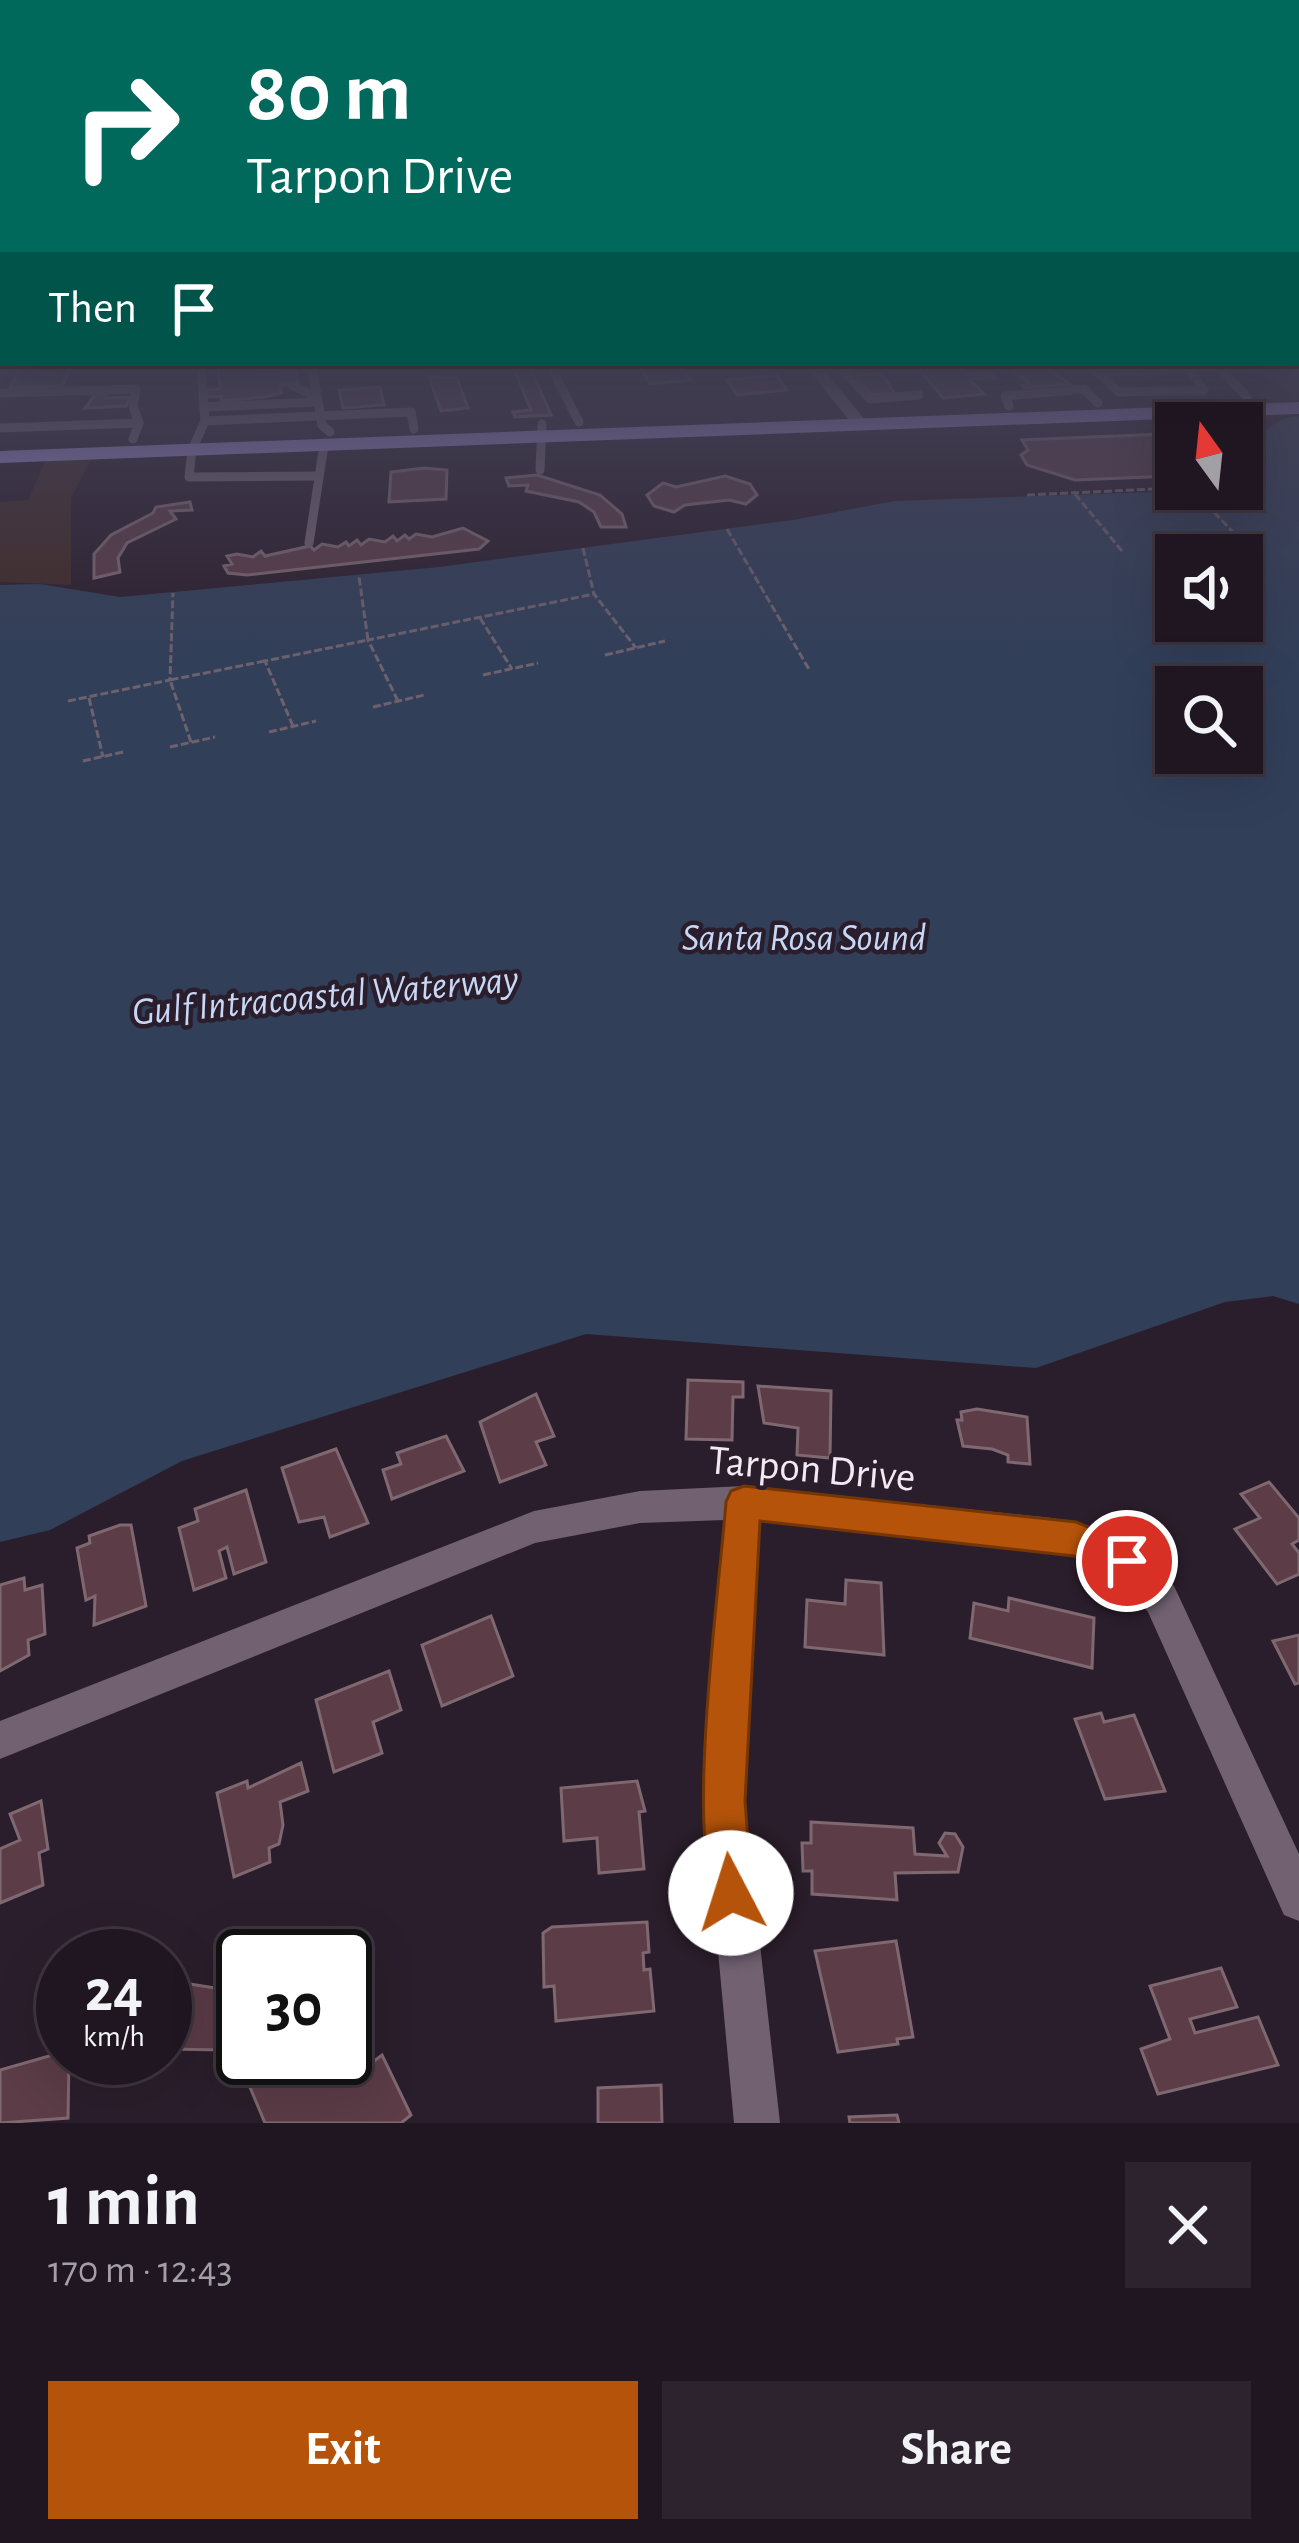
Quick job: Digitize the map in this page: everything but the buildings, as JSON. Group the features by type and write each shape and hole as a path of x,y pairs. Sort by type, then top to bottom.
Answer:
{"street":[{"name":"Tarpon Drive","path":"0,1740 534,1527 642,1504 744,1502 1076,1539 1127,1561 1161,1599 1299,1900"},
{"path":"744,1502 724,1801 757,2123"}],"lane":[{"path":"191,466 189,477 320,476"},
{"path":"309,542 321,466"}],"path":[{"path":"1028,495 1155,489"},
{"path":"1075,494 1122,551"},
{"path":"1212,510 1235,534"},
{"path":"727,529 810,671"},
{"path":"583,548 594,593 636,648"},
{"path":"358,577 368,640 398,701"},
{"path":"173,592 170,680 191,742"},
{"path":"68,700 594,593"},
{"path":"479,617 512,669"},
{"path":"604,655 665,641"},
{"path":"266,661 293,726"},
{"path":"483,675 538,663"},
{"path":"373,707 424,695"},
{"path":"89,696 103,757"},
{"path":"269,732 316,721"},
{"path":"170,748 215,737"},
{"path":"83,761 123,752"}],"shaded area":[{"path":"43,466 87,466 71,498 71,585 0,582 0,502 28,500"}],"water":[{"name":"Santa Rosa Sound","path":"1263,466 1299,466 1299,1304 1273,1296 1225,1302 1036,1368 586,1334 182,1461 50,1530 0,1542 0,585 40,584 120,597 439,567 793,520 895,501 1155,492 1155,510 1263,510"}],"route":[{"path":"731,1893 724,1801 744,1502 1076,1539 1127,1561"}],"water label":[{"name":"Gulf Intracoastal Waterway","path":"325,994"}]}
